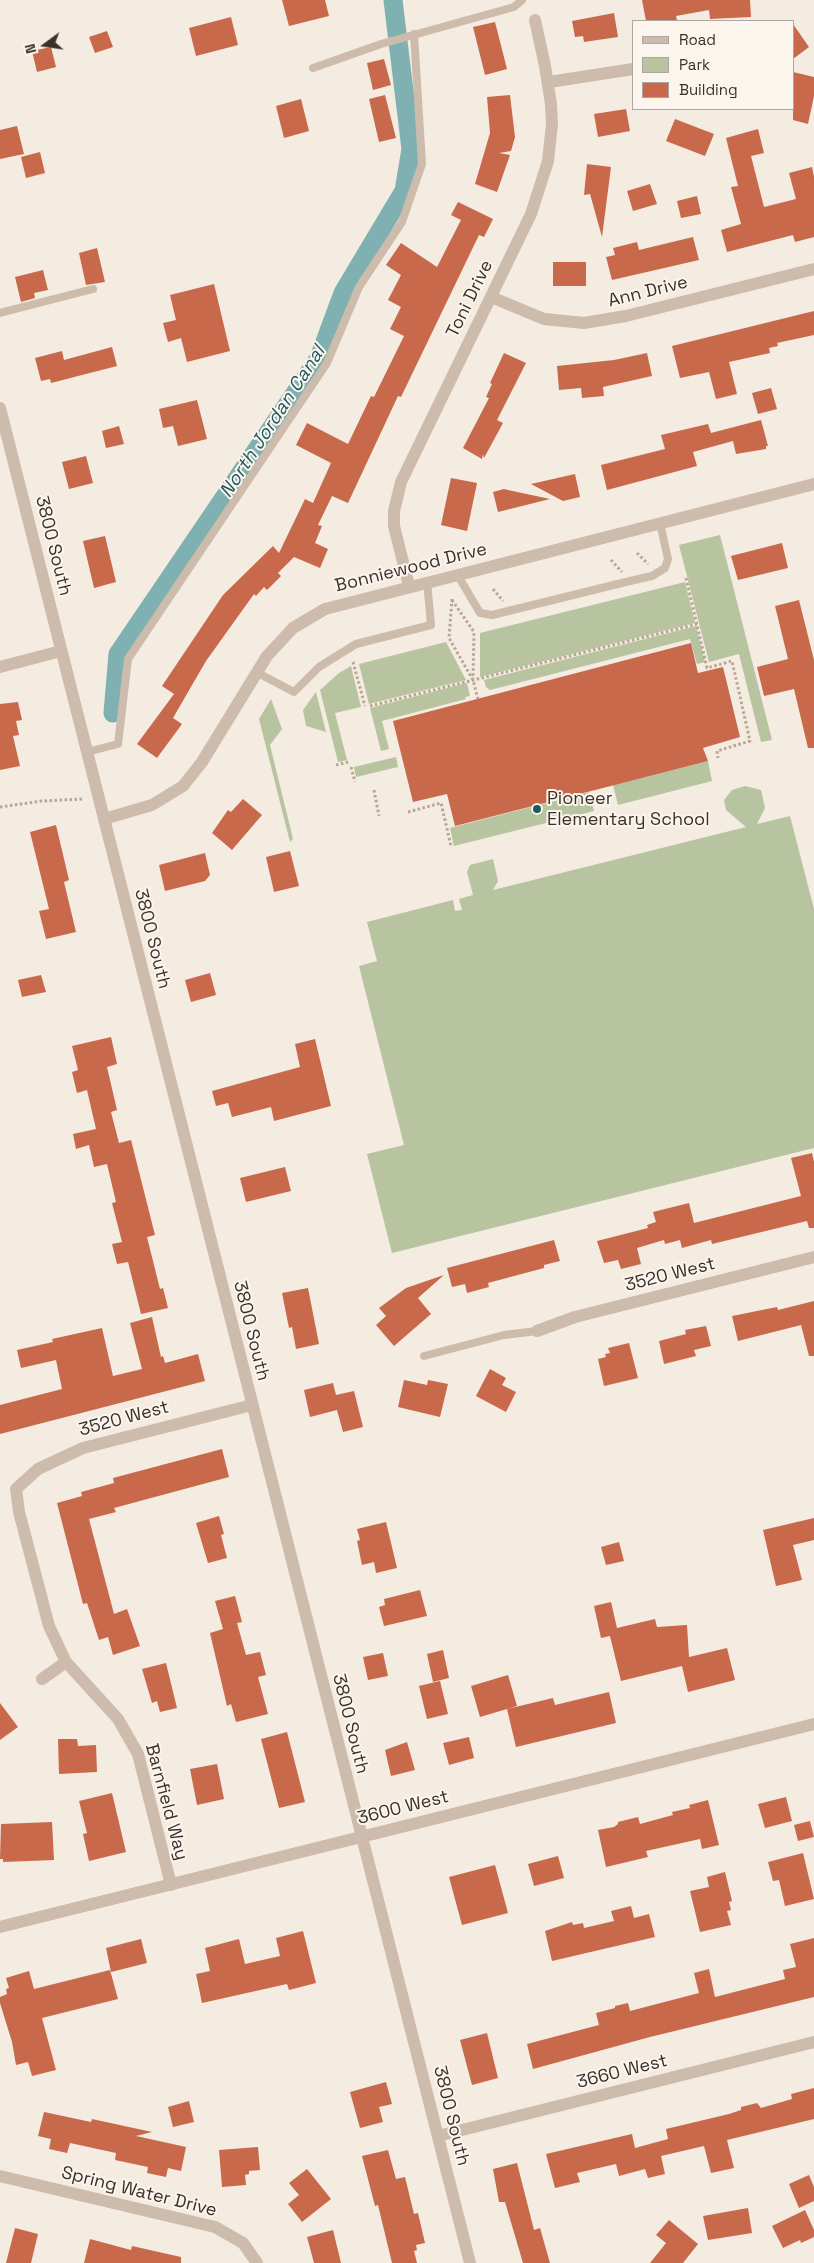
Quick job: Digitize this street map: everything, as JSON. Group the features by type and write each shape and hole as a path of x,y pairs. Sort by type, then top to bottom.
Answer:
{"street":[{"name":"Toni Drive","path":"408,586 394,526 396,496 406,468 531,214 548,162 552,124 549,82 534,20"},
{"path":"549,82 632,69"},
{"name":"Ann Drive","path":"491,297 544,319 584,323 626,316 814,269"},
{"name":"3800 South","path":"0,408 470,2263"},
{"name":"Bonniewood Drive","path":"104,819 152,806 183,786 202,762 256,672 279,641 308,617 341,603 814,484"},
{"path":"0,667 61,651"},
{"name":"3520 West","path":"536,1331 575,1317 814,1257"},
{"name":"3520 West","path":"16,1489 38,1469 82,1448 252,1405"},
{"name":"Barnfield Way","path":"16,1489 19,1512 44,1613 66,1662 118,1719 135,1748 144,1772 170,1885"},
{"path":"42,1679 66,1662"},
{"name":"3600 West","path":"0,1927 814,1724"},
{"name":"3660 West","path":"438,2136 814,2042"},
{"name":"Spring Water Drive","path":"0,2176 215,2227 243,2243 257,2263"}],"lane":[{"path":"313,68 381,44 514,7 522,0"},
{"path":"87,752 118,744 128,659 327,363 360,287 402,222 422,164 414,34"},
{"path":"0,313 93,290"},
{"path":"457,574 480,613 492,615 630,582 652,576 665,568 668,559 660,523"},
{"path":"256,672 294,692 320,667 356,644 431,625 427,581"},
{"path":"424,1356 504,1335 536,1331"}],"path":[{"path":"636,553 649,565"},
{"path":"686,578 707,668 732,661 750,741 716,750 718,758"},
{"path":"493,589 505,603"},
{"path":"473,680 474,632 452,599 449,638 473,680 478,699"},
{"path":"353,662 367,706 697,624"},
{"path":"336,765 348,762"},
{"path":"351,768 355,782"},
{"path":"374,790 379,816"},
{"path":"0,807 42,801 84,799"},
{"path":"408,812 440,803 451,846"}],"green space":[{"path":"720,535 772,740 761,742 739,654 709,662 679,545"},
{"path":"685,582 695,623 480,677 480,633"},
{"path":"696,626 705,662 697,664 690,639 490,690 486,687 484,680"},
{"path":"446,642 466,680 369,704 359,664"},
{"path":"351,666 361,707 335,713 347,760 338,762 320,690 339,673"},
{"path":"467,683 470,696 465,697 466,699 382,721 389,749 381,751 370,708"},
{"path":"316,692 326,732 306,726 303,710"},
{"path":"271,699 282,729 270,745 293,839 290,842 259,719"},
{"path":"396,757 398,767 356,777 354,767"},
{"path":"708,761 712,781 618,805 613,785"},
{"path":"745,786 761,790 765,808 757,824 790,816 814,909 814,1148 392,1253 367,1154 404,1145 359,966 377,961 367,922 453,900 455,911 462,910 459,899 473,895 467,872 470,865 493,859 498,881 493,890 746,827 726,810 724,800 732,790"},
{"path":"589,792 594,811 454,846 450,828"}],"building":[{"path":"282,0 325,0 329,16 289,26"},
{"path":"642,0 750,0 751,17 710,19 709,10 676,16 677,20 646,20"},
{"path":"614,13 618,37 584,42 583,36 575,37 572,21"},
{"path":"231,17 238,45 196,56 189,28"},
{"path":"495,22 507,69 485,75 473,27"},
{"path":"794,25 809,47 794,58"},
{"path":"107,31 113,47 95,53 89,37"},
{"path":"51,47 56,67 37,72 32,51"},
{"path":"384,59 391,85 373,90 367,63"},
{"path":"794,72 814,77 814,96 808,124 793,120"},
{"path":"385,95 396,138 379,142 369,99"},
{"path":"510,95 515,137 511,151 499,153 510,155 497,192 475,184 490,133 487,97"},
{"path":"301,99 309,131 284,138 276,106"},
{"path":"626,109 630,131 598,137 594,114"},
{"path":"675,119 714,134 705,156 666,141"},
{"path":"17,126 24,154 0,159 0,130"},
{"path":"758,129 764,153 751,156 764,207 796,199 789,173 812,167 814,177 814,237 795,242 793,235 727,252 721,230 741,224 731,187 738,186 726,138"},
{"path":"40,152 45,173 26,178 21,157"},
{"path":"587,164 611,167 602,237 590,194 584,195"},
{"path":"650,184 657,204 633,211 627,191"},
{"path":"697,196 701,214 681,218 677,201"},
{"path":"458,202 493,219 484,237 479,235 401,397 398,396 348,503 332,496 318,525 322,526 315,543 328,549 320,568 294,557 278,573 281,576 267,590 264,587 256,596 254,594 206,661 173,718 182,724 157,758 137,744 174,694 162,686 223,595 273,546 279,553 305,499 313,503 331,463 296,445 307,423 348,444 371,396 374,397 404,336 390,329 401,307 388,300 401,275 386,265 401,243 437,267 461,220 451,215"},
{"path":"693,237 699,260 612,280 606,257 615,255 613,248 637,242 639,250"},
{"path":"97,248 105,282 86,285 79,253"},
{"path":"553,262 586,262 586,286 553,286"},
{"path":"43,270 48,290 34,293 35,298 21,302 15,277"},
{"path":"214,284 230,351 187,362 181,338 168,342 163,323 176,320 170,295"},
{"path":"814,311 814,335 777,343 778,346 769,348 770,353 729,362 737,394 716,399 709,372 680,378 672,346"},
{"path":"112,347 117,366 51,383 50,379 41,381 35,358 62,351 64,360"},
{"path":"504,353 526,363 497,420 503,423 484,458 483,454 482,459 463,448 489,398 486,397 492,384 490,383"},
{"path":"647,353 652,376 603,387 604,396 582,398 581,388 559,390 557,366 614,360"},
{"path":"771,388 777,409 758,414 752,393"},
{"path":"197,400 207,439 178,446 173,426 163,428 159,409"},
{"path":"761,420 768,446 766,446 766,449 736,454 733,441 693,452 697,466 607,490 601,465 665,449 661,435 708,424 711,433"},
{"path":"119,426 124,444 106,448 102,431"},
{"path":"86,456 93,483 69,489 62,462"},
{"path":"575,474 580,497 563,501 531,484"},
{"path":"451,478 477,483 467,531 441,525"},
{"path":"504,489 550,499 498,512 493,492"},
{"path":"105,536 116,582 94,588 83,541"},
{"path":"782,543 788,568 738,580 731,556"},
{"path":"799,600 814,660 814,748 808,748 794,689 764,696 757,667 788,659 775,606"},
{"path":"691,643 698,673 723,667 740,737 703,748 708,761 455,826 447,794 413,802 393,721"},
{"path":"18,702 22,720 16,721 19,735 13,736 20,766 0,770 0,704"},
{"path":"243,799 262,815 232,850 212,833 228,810 231,812"},
{"path":"56,825 69,880 64,882 76,932 46,939 39,911 49,909 30,832"},
{"path":"290,851 299,886 274,892 266,857"},
{"path":"205,853 210,875 205,881 165,891 159,865"},
{"path":"210,973 216,995 191,1002 185,980"},
{"path":"41,975 46,992 22,997 18,980"},
{"path":"111,1037 117,1064 107,1067 117,1110 111,1112 119,1143 131,1140 155,1235 147,1237 160,1289 163,1288 168,1308 141,1314 128,1262 117,1264 112,1244 122,1242 112,1203 116,1202 107,1164 94,1167 89,1145 76,1149 73,1134 96,1129 87,1090 77,1093 72,1072 78,1070 72,1046"},
{"path":"315,1039 331,1106 274,1121 271,1107 232,1117 228,1103 216,1106 212,1091 300,1067 295,1044"},
{"path":"812,1153 814,1162 814,1228 809,1228 807,1221 712,1244 711,1240 682,1248 680,1240 665,1244 664,1240 637,1248 641,1264 621,1269 618,1260 604,1263 597,1241 648,1228 647,1225 656,1222 653,1212 689,1203 694,1223 801,1196 791,1158"},
{"path":"285,1167 291,1191 246,1202 240,1178"},
{"path":"554,1240 560,1261 544,1265 544,1268 488,1283 489,1287 467,1293 465,1284 452,1287 447,1268"},
{"path":"444,1275 418,1298 431,1314 394,1346 376,1325 386,1316 379,1308 406,1288"},
{"path":"308,1288 319,1344 296,1349 292,1327 289,1328 282,1293"},
{"path":"814,1301 814,1356 809,1356 801,1325 738,1341 732,1316 777,1307 778,1310"},
{"path":"152,1317 161,1357 163,1356 165,1363 198,1354 205,1381 0,1434 0,1405 62,1389 56,1360 21,1368 17,1350 53,1342 52,1339 102,1328 113,1376 142,1369 130,1323"},
{"path":"706,1326 711,1346 694,1350 696,1356 664,1364 659,1341 686,1334 685,1330"},
{"path":"629,1343 638,1378 604,1386 598,1359 606,1357 605,1354 610,1353 608,1348"},
{"path":"490,1369 506,1378 502,1385 516,1392 506,1412 476,1396"},
{"path":"404,1380 427,1385 428,1380 448,1384 440,1417 398,1407"},
{"path":"333,1383 336,1395 354,1391 363,1427 343,1432 337,1410 310,1417 304,1390"},
{"path":"222,1449 229,1477 114,1508 116,1512 89,1519 114,1614 127,1609 140,1646 113,1655 108,1637 99,1640 87,1603 83,1604 57,1503 82,1496 81,1492 114,1483 113,1478"},
{"path":"219,1516 224,1534 221,1535 227,1558 208,1563 196,1523"},
{"path":"814,1518 814,1540 793,1545 802,1580 776,1586 763,1530"},
{"path":"386,1522 397,1568 376,1573 374,1562 362,1565 357,1541 360,1540 357,1529"},
{"path":"619,1542 624,1561 606,1565 601,1547"},
{"path":"420,1590 427,1616 384,1626 379,1607 385,1605 384,1599"},
{"path":"235,1596 242,1622 237,1623 246,1655 260,1652 266,1675 258,1677 268,1714 236,1722 231,1704 227,1706 210,1633 223,1629 215,1601"},
{"path":"611,1602 617,1628 655,1619 657,1627 687,1625 689,1657 727,1648 735,1680 688,1692 682,1666 621,1681 610,1636 601,1638 594,1606"},
{"path":"443,1650 449,1678 433,1682 427,1654"},
{"path":"383,1653 388,1676 368,1680 363,1657"},
{"path":"166,1663 177,1708 160,1712 157,1701 152,1703 142,1669"},
{"path":"508,1675 517,1706 480,1717 471,1686"},
{"path":"440,1681 448,1714 427,1719 419,1686"},
{"path":"609,1692 616,1723 516,1747 507,1709 553,1698 555,1705"},
{"path":"0,1703 18,1727 0,1740"},
{"path":"287,1732 305,1802 279,1808 261,1739"},
{"path":"469,1737 474,1758 449,1765 443,1743"},
{"path":"58,1739 77,1739 78,1746 96,1745 97,1772 59,1774"},
{"path":"407,1742 415,1770 391,1776 385,1750"},
{"path":"217,1764 224,1799 197,1805 190,1769"},
{"path":"112,1793 126,1852 89,1861 83,1834 87,1833 79,1801"},
{"path":"786,1797 792,1821 765,1828 758,1804"},
{"path":"708,1800 719,1845 702,1849 700,1839 646,1851 648,1857 606,1867 598,1830 614,1827 618,1822 638,1817 640,1824 673,1815 672,1812 690,1808 689,1805"},
{"path":"810,1821 814,1837 798,1841 794,1825"},
{"path":"52,1822 54,1860 3,1862 3,1859 0,1859 1,1824"},
{"path":"803,1853 814,1899 785,1906 779,1880 773,1881 768,1862"},
{"path":"558,1856 564,1878 534,1886 528,1864"},
{"path":"495,1865 508,1913 462,1925 449,1877"},
{"path":"725,1872 732,1901 729,1902 731,1910 727,1911 731,1925 700,1932 690,1891 709,1887 707,1877"},
{"path":"631,1906 634,1918 649,1914 655,1937 552,1961 545,1931 572,1922 573,1925 583,1923 584,1928 614,1921 611,1911"},
{"path":"303,1931 316,1983 289,1990 287,1984 202,2003 196,1974 210,1971 205,1948 239,1939 245,1964 280,1956 276,1938"},
{"path":"814,1938 814,1997 650,2037 533,2069 527,2044 599,2025 596,2013 615,2008 615,2006 628,2003 630,2011 699,1993 694,1973 709,1969 715,1997 785,1979 783,1970 796,1967 790,1944"},
{"path":"141,1939 147,1963 111,1972 106,1948"},
{"path":"110,1970 118,1999 42,2018 56,2070 32,2076 28,2062 16,2065 12,2042 0,2003 0,1997 7,1994 6,1989 9,1988 6,1978 29,1971 34,1989"},
{"path":"487,2033 498,2078 472,2085 460,2040"},
{"path":"386,2082 392,2104 379,2107 383,2122 360,2128 350,2092"},
{"path":"814,2088 814,2119 727,2140 734,2168 711,2173 704,2146 661,2156 665,2174 648,2178 645,2169 619,2176 616,2164 577,2173 580,2182 555,2188 546,2154 632,2134 635,2148 668,2139 666,2129 729,2114 741,2110 741,2107 757,2103 761,2108 792,2099 791,2094"},
{"path":"189,2101 194,2122 173,2127 168,2107"},
{"path":"44,2112 91,2122 92,2119 152,2132 136,2136 186,2147 181,2171 168,2168 166,2177 147,2173 148,2167 115,2160 116,2153 70,2143 67,2153 49,2149 51,2139 38,2136"},
{"path":"258,2147 260,2170 249,2171 249,2174 245,2175 246,2185 222,2187 219,2150"},
{"path":"388,2150 396,2179 405,2177 414,2214 418,2213 425,2243 416,2245 417,2250 414,2251 417,2263 392,2263 378,2205 375,2206 362,2156"},
{"path":"517,2163 534,2230 540,2228 550,2263 523,2263 505,2202 499,2202 493,2169"},
{"path":"307,2169 331,2199 302,2222 288,2204 299,2195 289,2183"},
{"path":"809,2175 814,2187 814,2201 799,2208 789,2184"},
{"path":"748,2208 752,2233 708,2240 703,2216"},
{"path":"805,2210 814,2230 814,2237 801,2243 800,2240 783,2248 772,2226"},
{"path":"669,2220 698,2244 683,2263 650,2263 666,2243 656,2235"},
{"path":"15,2228 38,2234 31,2263 6,2263"},
{"path":"333,2230 341,2263 314,2263 307,2237"},
{"path":"90,2239 131,2250 132,2246 181,2257 181,2263 84,2263"}],"waterway":[{"name":"North Jordan Canal","path":"113,713 118,654 319,358 343,293 404,191 411,149 393,0"}],"place":[{"name":"Pioneer Elementary School","path":"537,809"}]}
